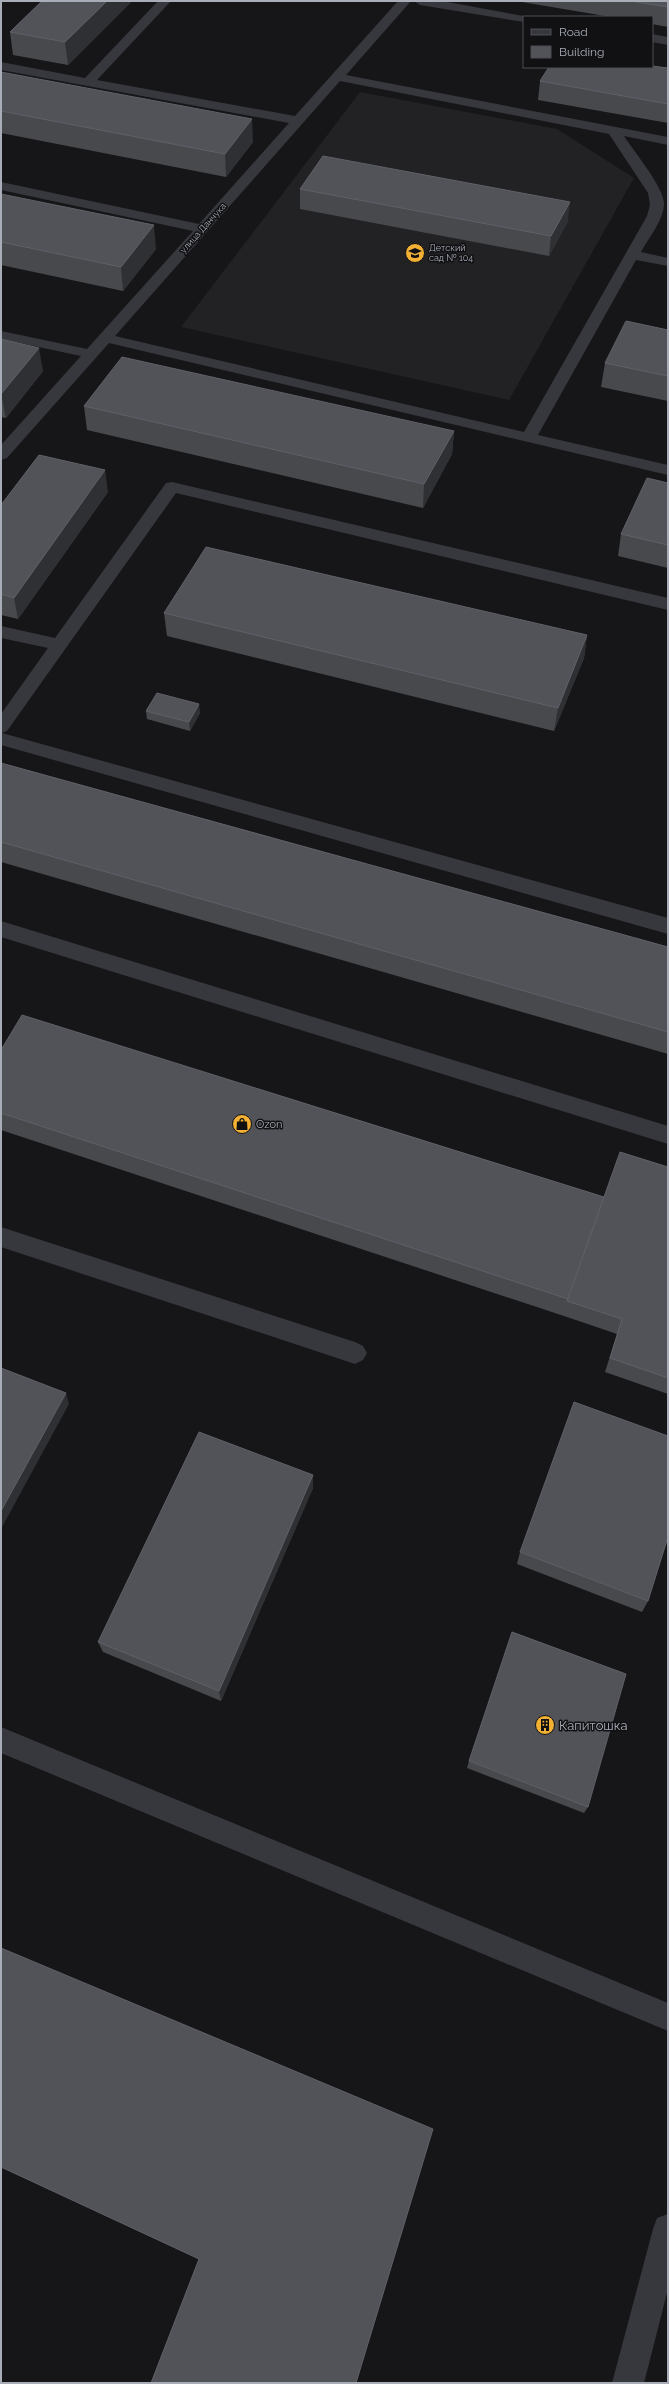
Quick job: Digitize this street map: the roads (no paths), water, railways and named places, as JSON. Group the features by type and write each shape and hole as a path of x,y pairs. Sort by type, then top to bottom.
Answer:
{"street":[{"path":"88,82 165,1"},
{"name":"улица Данчука","path":"1,455 406,1"},
{"path":"420,1 523,18"},
{"path":"653,38 668,41"},
{"path":"1,66 298,121"},
{"path":"338,77 668,141"},
{"path":"529,438 654,216 657,205 655,194 614,131"},
{"path":"1,186 203,229"},
{"path":"633,255 668,262"},
{"path":"1,335 91,354"},
{"path":"105,338 668,470"},
{"path":"1,728 172,487 668,604"},
{"path":"1,632 60,645"},
{"path":"1,739 668,926"},
{"path":"1,929 668,1135"},
{"path":"1,1237 355,1353"},
{"path":"1,1740 668,2016"},
{"path":"628,2383 668,2229"}],"place":[{"name":"Детский сад № 104","path":"415,253"},
{"name":"Ozon","path":"242,1124"},
{"name":"Капитошка","path":"545,1725"}]}
